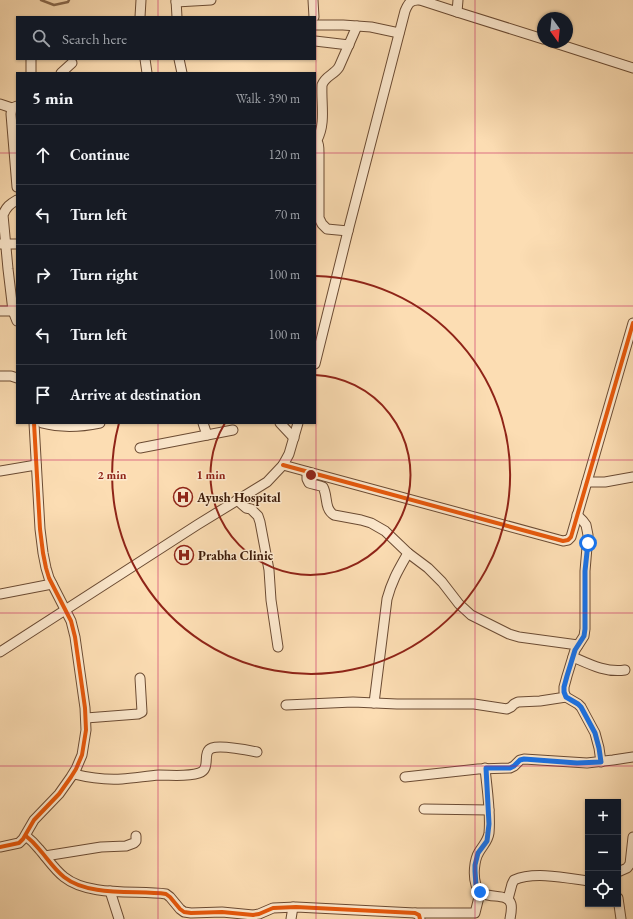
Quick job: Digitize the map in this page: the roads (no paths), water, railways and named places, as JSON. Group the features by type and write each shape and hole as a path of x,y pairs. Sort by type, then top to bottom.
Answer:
{"street":[{"path":"140,16 141,0"},
{"path":"177,16 176,1 211,0"},
{"path":"313,0 314,16"},
{"path":"316,360 399,33 405,11 409,3 413,0 419,0 537,37"},
{"path":"457,12 458,0"},
{"path":"316,25 357,26 399,33"},
{"path":"348,231 327,229 319,218 319,153 316,139 320,133 322,123 322,85 324,80 336,72 339,67 357,26"},
{"path":"316,41 349,44"},
{"path":"571,48 633,68"},
{"path":"31,60 31,72"},
{"path":"145,60 147,72"},
{"path":"179,60 182,72"},
{"path":"62,72 73,65"},
{"path":"0,104 14,107 11,114 16,156"},
{"path":"16,201 5,209 3,244 13,311 16,318"},
{"path":"3,244 16,244"},
{"path":"0,311 13,311"},
{"path":"283,465 564,541 568,540 571,537 632,327"},
{"path":"0,376 16,378"},
{"path":"0,847 19,843 26,836 34,820 59,794 74,774 84,747 86,730 86,718 76,637 46,568 41,538 34,424"},
{"path":"46,424 71,426 94,424"},
{"path":"203,424 207,435"},
{"path":"281,424 294,438"},
{"path":"0,652 197,524 267,482 283,465 289,454 298,424"},
{"path":"140,448 233,430"},
{"path":"0,471 36,465"},
{"path":"307,472 307,479 309,483 323,487 325,490 328,510 330,513 371,522 385,531 408,553 428,568 442,582 459,604 471,615 509,634 519,637 578,645"},
{"path":"587,482 605,482 633,477"},
{"path":"237,500 246,508 251,509 258,516 260,522 269,570 271,600 278,648"},
{"path":"566,697 564,687 573,657 584,636 585,629 585,567 588,535 586,524 577,515"},
{"path":"374,703 389,590 394,577 408,553"},
{"path":"0,594 52,584"},
{"path":"573,657 599,667 618,671 625,670"},
{"path":"86,718 138,714 142,712 140,678"},
{"path":"286,705 353,702 397,704 474,704 507,709 518,702 566,697 578,704 595,733 601,762"},
{"path":"74,774 113,780 150,776 189,775 203,771 205,768 207,752 212,748 257,752"},
{"path":"405,777 486,768 510,768 520,760 524,759 577,763 601,762 633,756"},
{"path":"486,768 489,824 487,841 478,853 475,865 476,886 484,895 504,897 508,899 511,903 510,919"},
{"path":"424,809 489,810"},
{"path":"26,836 36,845 56,870 69,881 98,890 166,894 180,910 191,913 222,912 253,915 273,908 292,907 311,907 418,916 475,913 480,892"},
{"path":"45,856 101,847 126,846 134,843 136,841 136,836"},
{"path":"620,871 627,868 630,864 633,836"},
{"path":"508,899 514,880 519,878 556,876 585,881"},
{"path":"110,891 119,919"},
{"path":"292,907 292,919"},
{"path":"619,907 621,919"}],"waterway":[{"path":"41,0 54,5 68,2 69,0"}],"place":[{"name":"Ayush Hospital","path":"183,497"},
{"name":"Prabha Clinic","path":"184,555"}]}
